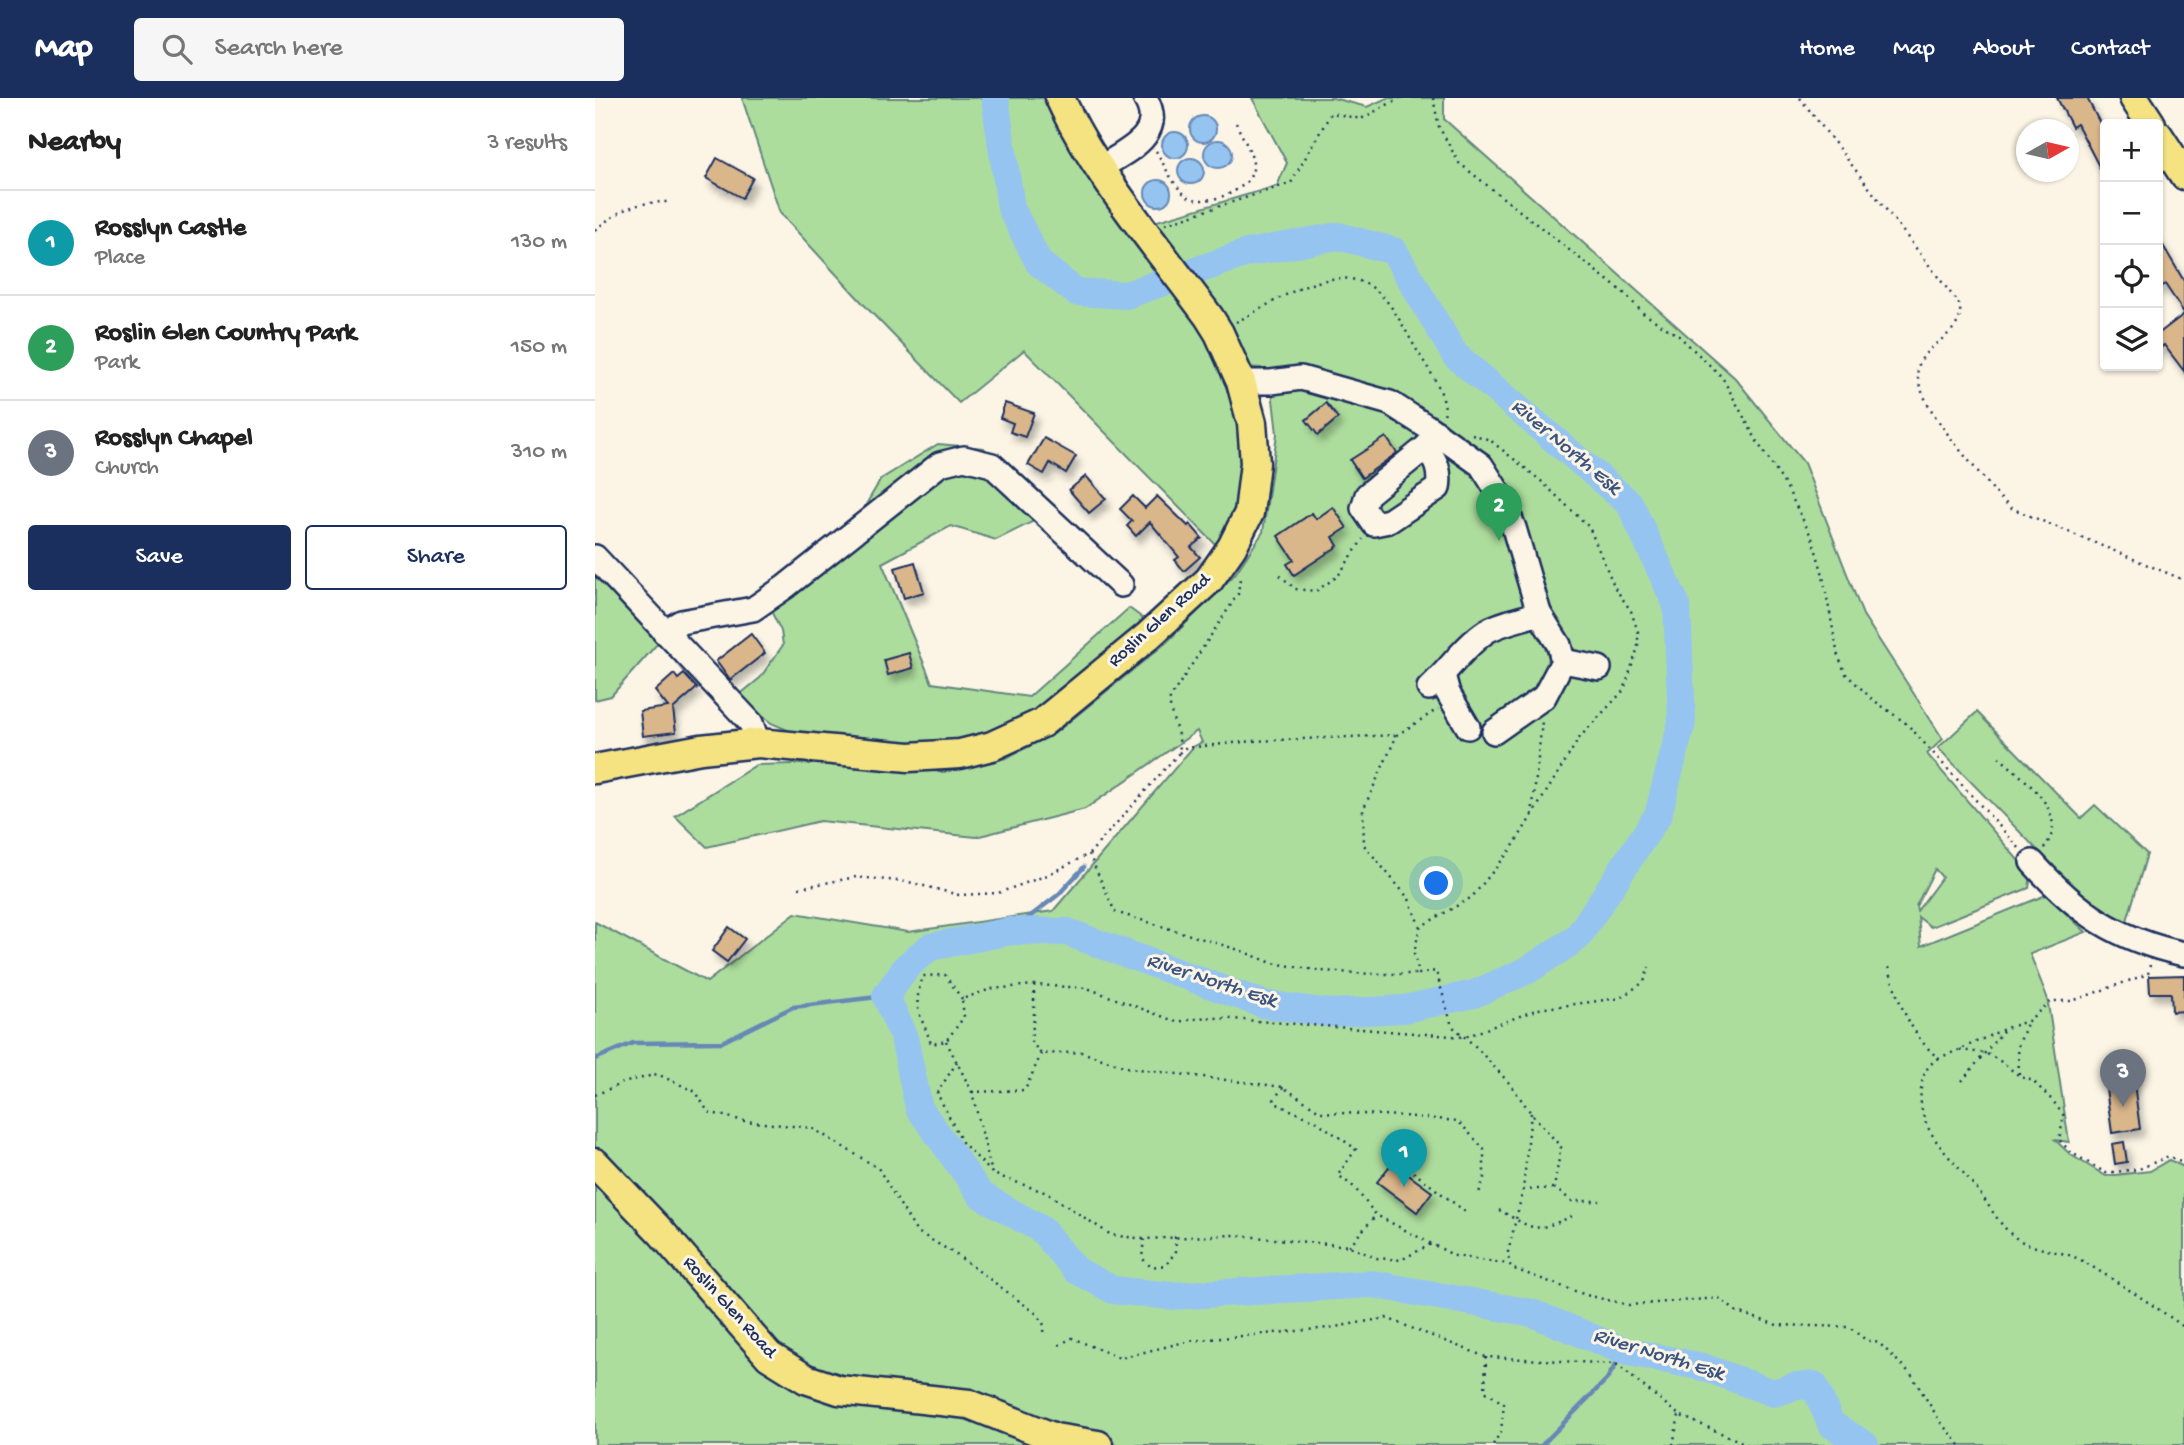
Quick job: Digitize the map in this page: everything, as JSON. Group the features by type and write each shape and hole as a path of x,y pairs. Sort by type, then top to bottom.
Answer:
{"main road":[{"name":"Roslin Glen Road","path":"595,769 701,749 758,743 909,757 960,754 992,746 1042,723 1147,636 1209,580 1221,563 1249,513 1255,463 1252,423 1241,382 1209,317 1100,168 1070,120 1060,98"},
{"path":"2134,98 2148,119"},
{"path":"2163,143 2184,175"},
{"name":"Roslin Glen Road","path":"595,1163 661,1232 769,1356 806,1379 839,1390 969,1404 1055,1438 1098,1445"}],"street":[{"path":"1100,168 1147,137 1151,114 1145,98"},
{"path":"1241,382 1301,378 1390,404 1434,438 1481,465 1502,498 1514,528 1539,613 1559,645 1563,661 1544,697 1494,732"},
{"path":"1434,438 1440,478 1438,488 1389,521 1374,524 1363,508 1367,495 1434,438"},
{"path":"664,632 681,622 753,609 785,587 940,464 964,458 992,466 1121,585"},
{"path":"595,557 751,723 758,743"},
{"path":"1468,727 1448,693 1436,682 1461,653 1488,631 1539,613"},
{"path":"1563,661 1600,669"},
{"path":"2032,862 2042,887 2123,936 2152,947 2184,954"}],"path":[{"path":"1147,233 1291,183 1331,113 1361,119 1400,98"},
{"path":"1433,98 1439,127 1459,163 1625,294 1643,313 1679,336 1722,377 1758,443 1787,488 1812,538 1822,571 1838,656 1846,674 1872,699 1907,724 2032,862 2050,842 2054,831 2052,814 2030,786 1999,757"},
{"path":"1800,98 1959,304 1961,310 1957,325 1922,356 1918,365 1918,378 1923,395 1933,412 1999,497 2011,508 2184,580"},
{"path":"1147,137 1179,189 1189,198 1201,201 1241,189 1250,178 1253,163 1236,122"},
{"path":"595,230 620,210 645,202 669,202"},
{"path":"1244,318 1315,283 1336,278 1359,280 1383,296 1434,378 1447,407 1434,438"},
{"path":"1420,927 1472,897 1512,848 1580,737 1624,690 1638,647 1638,632 1631,611 1615,588 1589,527 1541,481 1490,440 1457,429 1434,438"},
{"path":"1280,575 1295,589 1316,591 1338,576 1374,524"},
{"path":"1179,753 1181,745 1169,710 1170,698 1238,594 1240,578 1221,563"},
{"path":"1531,818 1544,697"},
{"path":"799,888 856,877 909,882 959,895 999,893 1045,876 1089,854 1185,748 1253,741 1397,735 1452,699"},
{"path":"1397,735 1363,810 1364,845 1409,899 1420,927 1414,953 1419,974"},
{"path":"1089,854 1115,912 1240,950 1272,963 1322,971 1371,974 1419,974 1436,971 1452,1026 1475,1046 1510,1084 1561,1147 1554,1188"},
{"path":"2150,962 2148,974 2072,1001 2051,1001 2028,1021 2005,1028 1938,1058 1927,1066 1920,1098 1925,1120 1936,1142 1974,1185 2002,1225 2016,1238 2035,1247 2073,1256 2151,1303 2184,1327"},
{"path":"962,999 991,989 1034,985 1087,988 1177,1021 1206,1017 1465,1037 1538,1009 1620,998 1644,982 1649,967"},
{"path":"1889,967 1896,998 1925,1047 1938,1058"},
{"path":"945,975 962,999 964,1017 946,1041 931,1044 918,1016 917,995 923,976 945,975"},
{"path":"1034,985 1031,1041 1041,1054"},
{"path":"2021,1077 2018,1046 2028,1021"},
{"path":"1962,1081 2005,1028"},
{"path":"946,1041 972,1092 993,1174"},
{"path":"1959,1050 1985,1054 2000,1061 2021,1077 2033,1081 2064,1116 2059,1140 2072,1153 2106,1173 2139,1169 2169,1156 2184,1164"},
{"path":"1041,1054 1081,1052 1130,1068 1283,1087 1321,1112 1458,1122 1484,1149 1484,1178 1478,1196"},
{"path":"972,1092 1025,1090 1041,1054"},
{"path":"957,1062 937,1093 963,1142 993,1174 1047,1193 1111,1235 1144,1239 1233,1235 1349,1246 1375,1258 1401,1260 1431,1244"},
{"path":"595,1095 623,1083 657,1074 696,1092 708,1112 744,1121 811,1128 878,1168 916,1231 957,1255 1037,1314 1044,1325 1042,1332"},
{"path":"1283,1087 1274,1100 1279,1105 1316,1121 1356,1149 1338,1175 1355,1187 1376,1215 1455,1256 1509,1264 1514,1269 1585,1295 1629,1305 1719,1298 1737,1312 1777,1325 1849,1327 1866,1340 1879,1343 1911,1374 1941,1423 1960,1445"},
{"path":"1316,1121 1321,1112"},
{"path":"1509,1264 1508,1252 1523,1190 1531,1113"},
{"path":"1391,1155 1467,1213"},
{"path":"1523,1190 1554,1188 1572,1201 1600,1201"},
{"path":"1499,1210 1533,1229 1573,1216"},
{"path":"1349,1246 1376,1215"},
{"path":"1144,1239 1142,1258 1151,1267 1166,1265 1176,1251 1175,1236"},
{"path":"1059,1345 1072,1338 1120,1358 1189,1340 1329,1328 1386,1318 1486,1357 1616,1364 1679,1415 1749,1445"},
{"path":"1486,1357 1485,1391 1504,1404 1501,1431 1493,1445"},
{"path":"1673,1445 1679,1415"}],"green space":[{"path":"742,98 1045,98 1079,162 1154,222 1277,186 1287,163 1252,98 1333,98 1367,107 1387,98 1444,98 1444,119 1735,378 1804,463 1863,615 1943,739 1927,754 2031,875 2029,888 1931,927 1918,917 1921,946 2046,895 2086,932 2030,954 2047,997 2069,1142 2055,1140 2071,1155 2106,1176 2150,1171 2169,1160 2184,1167 2184,1445 595,1445 595,922 707,982 795,913 908,932 1053,911 1193,747 1202,742 1197,731 1085,809 976,837 820,821 707,847 675,816 756,765 835,763 944,772 1006,758 1054,734 1167,642 1235,574 1263,532 1277,434 1271,382 1261,368 1245,367 1245,487 1219,548 1024,350 959,403 780,213","holes":["1935,869 1942,877 1917,911 1916,906"]},
{"path":"938,444 984,448 1009,484 1042,517 996,540 951,526 882,563 932,683 1029,697 1129,608 1148,622 1038,714 989,739 907,748 797,734 771,723 738,696 760,678 783,645 781,631 768,605 841,547 881,479"},
{"path":"595,574 658,643 611,696 595,700"},
{"path":"1977,712 2081,818 2095,805 2147,854 2126,924 2093,907 1938,748"}],"water":[{"path":"1203,116 1213,119 1216,129 1213,139 1203,142 1193,139 1190,129 1193,119"},
{"path":"1175,132 1185,135 1188,145 1185,155 1175,158 1165,155 1162,145 1165,135"},
{"path":"1218,140 1228,144 1232,154 1228,164 1218,168 1208,164 1204,154 1208,144"},
{"path":"1191,158 1201,161 1204,171 1201,181 1191,184 1181,181 1178,171 1181,161"},
{"path":"1158,180 1168,183 1171,193 1168,203 1158,206 1148,203 1145,193 1148,183"}],"building":[{"path":"2057,98 2087,98 2100,123 2100,168 2079,128 2079,119 2068,119"},
{"path":"717,158 753,178 742,198 706,178"},
{"path":"2163,245 2184,281 2184,313 2165,284 2163,285"},
{"path":"2184,314 2184,371 2163,346 2163,330"},
{"path":"1005,403 1034,413 1025,437 1010,432 1013,423 1000,418"},
{"path":"1326,403 1338,418 1318,435 1306,420"},
{"path":"1386,437 1397,453 1362,478 1350,460"},
{"path":"1044,438 1076,456 1066,473 1050,463 1044,474 1028,465"},
{"path":"1086,476 1106,499 1089,513 1069,490"},
{"path":"1133,496 1145,508 1157,496 1202,538 1191,547 1200,557 1184,571 1175,560 1179,557 1150,522 1136,536 1127,526 1132,521 1120,509"},
{"path":"1333,507 1347,528 1333,537 1338,546 1294,575 1287,564 1294,560 1278,536 1312,513 1316,519"},
{"path":"915,562 924,592 904,598 895,568"},
{"path":"751,634 765,653 730,680 716,661"},
{"path":"909,653 913,668 888,675 884,660"},
{"path":"674,674 678,679 684,674 697,688 673,709 676,732 643,736 640,711 668,707 655,691"},
{"path":"729,927 745,939 727,962 712,951"},
{"path":"2184,975 2184,1011 2172,1012 2171,993 2150,993 2149,976"},
{"path":"2124,1067 2125,1077 2133,1076 2140,1129 2112,1133 2105,1081 2110,1080 2109,1069"},
{"path":"2124,1142 2127,1162 2115,1164 2112,1144"},
{"path":"1392,1163 1432,1192 1417,1212 1377,1182"}],"waterway":[{"name":"River North Esk","path":"995,98 1011,208 1039,263 1076,292 1126,295 1247,253 1338,236 1394,251 1455,355 1630,504 1677,606 1682,722 1658,815 1577,938 1528,970 1474,994 1404,1009 1330,1013 1263,1004 1067,932 1011,931 930,947 906,967 886,996 904,1038 919,1108 981,1195 1042,1230 1076,1270 1113,1290 1171,1296 1372,1284 1532,1313 1624,1351 1703,1367 1773,1393 1796,1386 1814,1385 1831,1424 1865,1445"},
{"path":"1011,931 1058,895 1084,867"},
{"path":"595,1059 633,1043 722,1042 793,1007 886,996"},
{"path":"1542,1445 1607,1379 1624,1351"}],"place":[{"name":"Roslin Glen Country Park","path":"1499,541"},
{"name":"Rosslyn Chapel","path":"2123,1107"},
{"name":"Rosslyn Castle","path":"1404,1187"}]}
